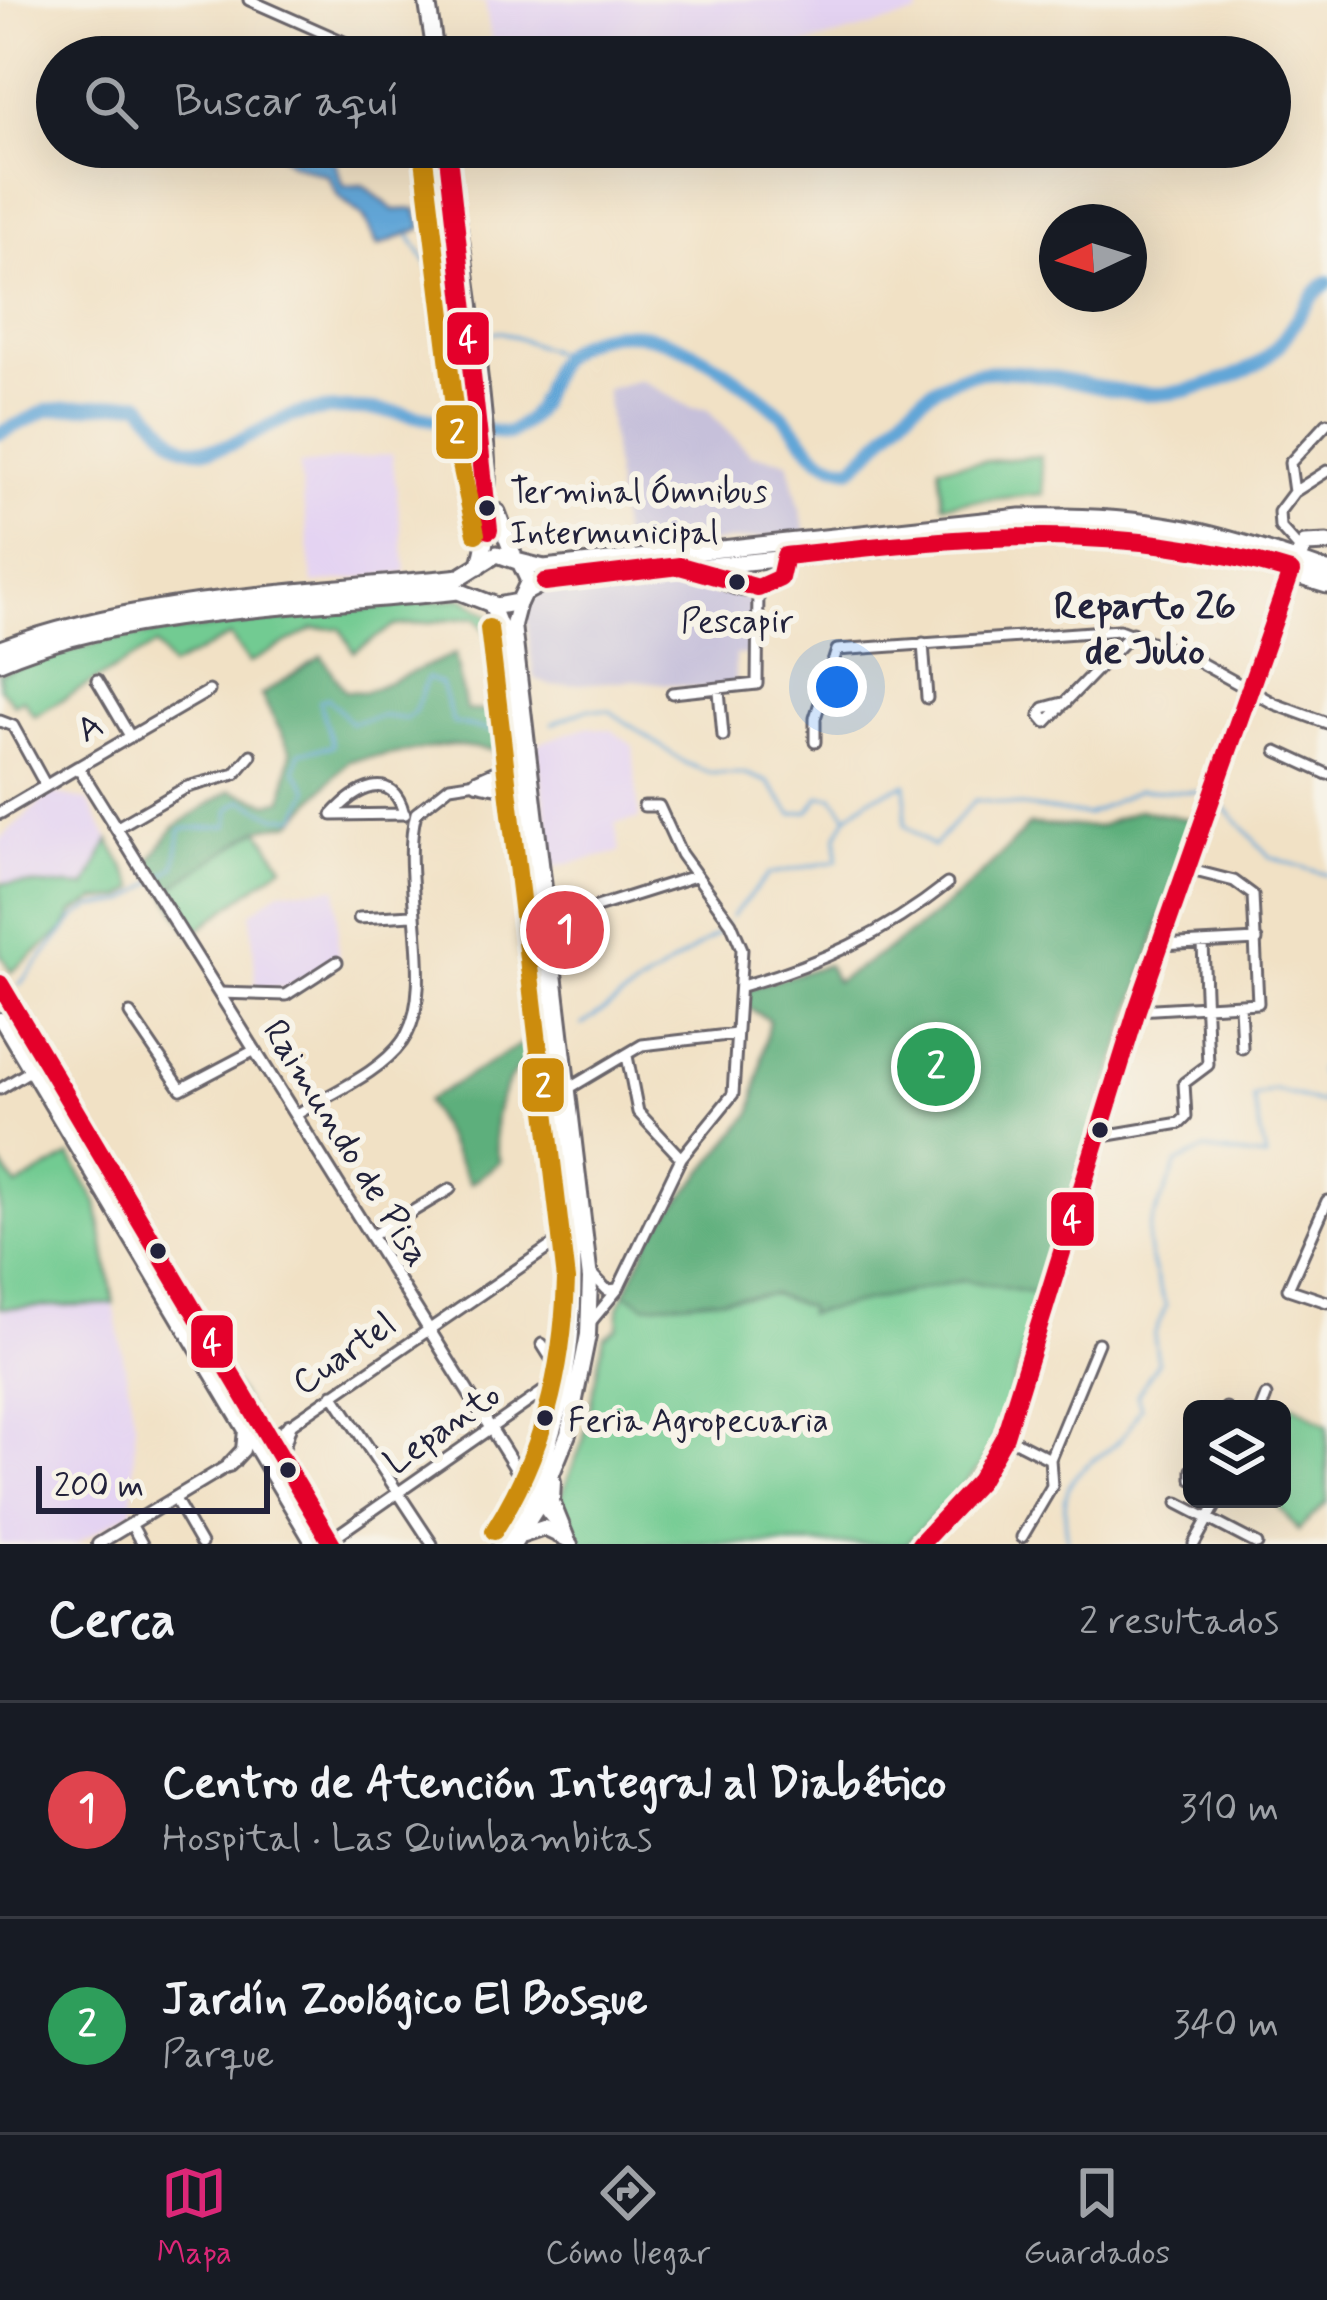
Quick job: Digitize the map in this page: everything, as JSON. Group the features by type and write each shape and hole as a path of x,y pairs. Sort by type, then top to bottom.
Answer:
{"highway":[{"path":"427,0 433,36"},
{"path":"450,168 485,462 489,530 475,582 485,600"},
{"path":"485,462 500,530 527,572 523,596"},
{"path":"0,662 88,634 144,625 458,591 485,600 523,596 544,582 619,566 1089,515 1201,529 1327,571"},
{"path":"0,649 40,634 141,612 460,577 497,554 544,568 689,566 784,549 1087,530 1178,539 1295,560 1327,585"},
{"path":"1295,560 1327,543"},
{"path":"689,566 742,588 758,588 780,578 784,549"}],"main road":[{"path":"516,1541 536,1498 569,1368 580,1250 568,1089 526,775 513,626 523,596"},
{"path":"485,600 500,626 514,732 526,775 524,806 572,1231 590,1271 589,1324 579,1391 554,1474 552,1502 570,1541"},
{"path":"477,782 504,770 514,732"},
{"path":"477,782 513,789 524,806"},
{"path":"0,984 329,1543"},
{"path":"0,1018 314,1544"},
{"path":"42,1089 56,1079"},
{"path":"263,1425 289,1426 280,1441 282,1459"},
{"path":"229,1465 243,1450 245,1428"},
{"path":"229,1465 256,1462 267,1467"},
{"path":"500,1544 554,1474"},
{"path":"516,1541 544,1528 570,1541"}],"street":[{"path":"249,0 330,36"},
{"path":"1294,492 1289,464 1327,423"},
{"path":"920,1544 979,1481 1005,1436 1137,1010 1295,560 1279,512 1294,492 1327,471"},
{"path":"1264,549 1280,526"},
{"path":"672,693 718,692 757,684 758,588"},
{"path":"1066,702 1133,633"},
{"path":"815,742 814,718 837,650 1133,633 1234,676 1249,691 1327,722"},
{"path":"923,643 927,698"},
{"path":"98,680 130,736"},
{"name":"A","path":"0,813 209,691"},
{"path":"718,692 723,736"},
{"path":"0,721 13,726 46,786"},
{"path":"1277,751 1327,774"},
{"path":"116,828 187,788 235,774 251,755"},
{"name":"Raimundo de Pisa","path":"78,767 491,1429 570,1541"},
{"path":"296,1115 403,1041 417,999 410,813 389,786 373,785 359,789 332,815 410,813 434,794 526,775"},
{"path":"589,1324 618,1289 681,1158 733,1094 742,949 695,876 659,806 644,806"},
{"path":"1137,1010 1258,1003 1253,895 1234,881 1187,869"},
{"path":"549,922 695,876"},
{"path":"742,986 851,948 906,916 947,884"},
{"path":"359,918 412,915"},
{"path":"1160,945 1257,940"},
{"path":"1096,1137 1180,1124 1186,1118 1184,1083 1208,1065 1203,944"},
{"path":"219,993 286,994 337,962"},
{"path":"1240,1005 1242,1048"},
{"path":"130,1014 181,1089 255,1050"},
{"path":"568,1089 641,1045 736,1034"},
{"path":"627,1056 638,1112 681,1158"},
{"path":"0,1089 45,1062"},
{"path":"371,1236 450,1189"},
{"path":"1327,1201 1288,1289 1327,1302"},
{"name":"Cuartel","path":"98,1544 256,1448 572,1231"},
{"path":"557,1244 580,1250"},
{"path":"590,1271 607,1290 618,1289"},
{"path":"1022,1537 1052,1486 1050,1459 1098,1343"},
{"name":"Lepanto","path":"329,1543 554,1384 557,1368 542,1344"},
{"path":"333,1394 432,1544"},
{"path":"1264,1400 1266,1396"},
{"path":"1005,1436 1050,1459"},
{"path":"175,1499 201,1544"},
{"path":"1178,1503 1257,1544"},
{"path":"1194,1544 1215,1508"},
{"path":"131,1524 142,1544"}],"shaded area":[{"path":"451,0 916,0 919,14 837,36 491,36 485,2"},
{"path":"641,380 691,408 706,409 751,454 788,461 806,533 623,552 606,389"},
{"path":"392,454 406,572 313,584 299,465"},
{"name":"Pescapir","path":"703,579 711,593 752,592 754,654 735,655 735,685 707,689 635,680 551,686 534,678 525,606 542,589"},
{"path":"586,727 612,730 633,746 639,819 615,823 620,852 554,867 536,744"},
{"path":"51,793 88,801 109,840 86,887 20,887 2,882 0,839"},
{"path":"337,888 338,957 288,988 256,988 251,913 280,890"},
{"path":"114,1304 135,1423 132,1511 75,1544 0,1544 0,1308"}],"green space":[{"path":"1040,456 1044,494 943,504 939,466"},
{"path":"463,598 489,615 492,640 476,617 394,626 354,652 340,628 313,629 249,663 230,636 171,667 156,645 34,716 23,699 14,704 0,688 0,673 109,639"},
{"path":"455,654 466,710 504,712 502,751 451,745 349,761 292,823 259,829 165,892 147,865 174,827 231,790 268,803 283,800 291,751 261,695 322,656 345,691 365,692"},
{"path":"1138,810 1193,820 1084,1149 1002,1423 982,1465 906,1544 580,1544 559,1501 583,1441 604,1337 618,1327 619,1307 652,1235 752,1113 769,1020 747,1007 827,965 836,982 863,965 963,891 1029,825 1098,827"},
{"path":"1138,810 1193,820 1041,1295 964,1280 807,1314 807,1307 773,1294 645,1305 625,1293 652,1234 752,1113 769,1020 747,1007 749,988 827,965 836,982 939,911 1029,825 1098,827"},
{"path":"259,829 283,866 191,935 165,892"},
{"path":"109,840 136,888 123,898 96,900 74,912 64,930 11,972 0,953 0,883 86,887"},
{"path":"535,1036 536,1048 506,1086 496,1114 500,1162 470,1184 426,1101"},
{"path":"54,1090 255,1419 255,1428 52,1096"},
{"path":"70,1156 97,1203 114,1304 0,1308 0,1163 17,1186"},
{"path":"1291,1403 1327,1425 1327,1502 1298,1530 1280,1508 1291,1508"}],"water":[{"path":"303,168 337,168 344,186 363,185 394,210 416,209 422,228 378,246 364,217 338,196 328,176"}],"waterway":[{"path":"410,236 430,268 446,335 467,338"},
{"path":"0,433 48,410 140,402 180,444 203,450 233,443 292,416 335,409 386,411 509,434 534,413 551,371 566,352 593,338 622,333 651,336 708,360 781,414 817,455 851,468 924,396 962,376 1015,372 1152,394 1226,379 1273,351 1327,282"},
{"path":"483,335 499,331 561,355"},
{"path":"19,985 76,917 92,907 126,902 175,867 181,829 228,826 230,808 242,800 277,817 297,817 309,790 295,770 300,752 333,746 319,701 328,698 351,723 383,716 406,719 415,711 427,678 441,684 453,723 497,732"},
{"path":"552,724 587,709 610,711 685,763 710,773 747,774 768,782 792,814 809,811 820,796 833,797 847,816 870,798 906,784 905,825 933,847 975,800 1087,815 1138,790 1198,792 1225,808 1270,857 1327,875"},
{"path":"732,916 769,874 837,861 837,835 846,818"},
{"path":"582,1025 726,923"},
{"path":"1068,1544 1065,1510 1070,1485 1125,1434 1141,1407 1137,1395 1158,1362 1154,1335 1166,1306 1150,1257 1149,1231 1177,1163 1205,1150 1266,1158 1253,1097 1274,1090 1322,1103 1326,1088 1319,1070 1327,1058"}],"transit line":[{"name":"2","path":"425,168 461,465 476,534"},
{"name":"4","path":"449,168 489,530"},
{"name":"4","path":"545,582 680,566 758,588 780,578 785,556 1039,537 1163,544 1291,572 1137,1010 1005,1436 979,1481 920,1544"},
{"name":"2","path":"489,628 566,1280 560,1347 547,1411 526,1472 494,1531"},
{"name":"4","path":"0,984 332,1544"}],"place":[{"name":"Terminal Ómnibus Intermunicipal","path":"487,508"},
{"name":"Pescapir","path":"737,582"},
{"name":"Centro de Atención Integral al Diabético","path":"565,930"},
{"name":"Jardín Zoológico El Bosque","path":"936,1067"},
{"name":"Feria Agropecuaria","path":"545,1418"}],"district":[{"name":"Reparto 26 de Julio","path":"1145,626"}]}
